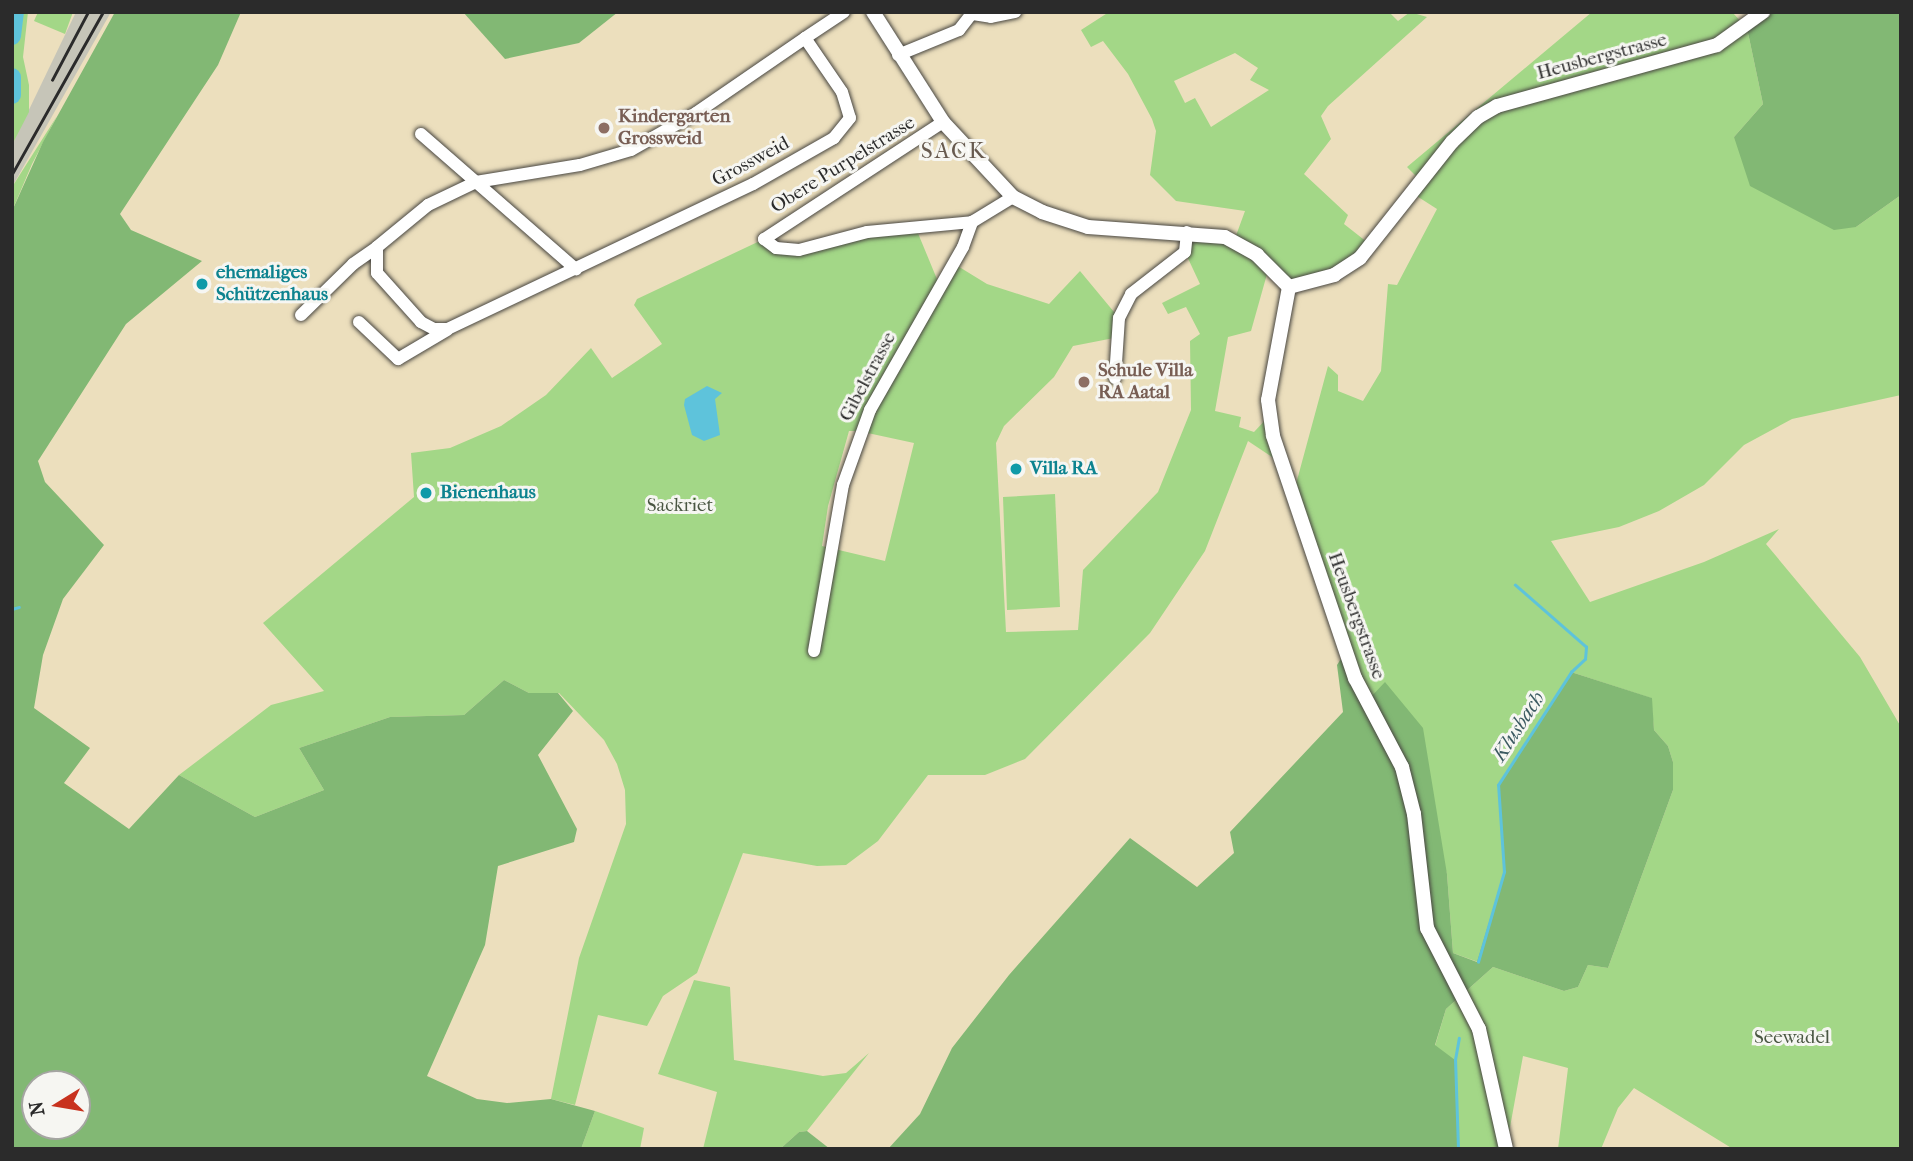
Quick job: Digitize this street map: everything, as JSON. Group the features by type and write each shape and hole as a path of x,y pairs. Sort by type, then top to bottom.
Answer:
{"street":[{"path":"301,315 353,264 428,205 476,182 580,165 631,150 688,118 844,12"},
{"path":"873,12 943,122 1013,197 1042,212 1088,227 1187,232 1234,241 1257,255 1289,287"},
{"path":"898,55 959,30 973,13 1015,12"},
{"name":"Heusbergstrasse","path":"1506,1149 1479,1029 1427,928 1414,814 1402,767 1355,678 1273,436 1269,389 1289,287 1334,275 1360,258 1452,142 1497,106 1717,46 1763,12"},
{"name":"Grossweid","path":"359,322 398,359 447,330 753,184 845,129 850,107 805,38"},
{"name":"Obere Purpelstrasse","path":"943,122 764,239 776,248 799,250 867,232 972,222"},
{"path":"421,134 576,269"},
{"path":"972,222 1013,197"},
{"name":"Gibelstrasse","path":"814,651 843,485 859,433 963,247 972,222"},
{"path":"1115,378 1119,318 1131,294 1185,252 1187,232"},
{"path":"377,247 374,265 382,281 421,322 434,329 447,330"}],"shaded area":[{"path":"76,12 111,12 12,187 12,145"}],"green space":[{"path":"12,12 28,12 23,57 29,85 29,112 12,145"},
{"path":"38,12 73,12 65,34 34,21"},
{"path":"115,12 241,12 218,65 120,214 131,230 202,261 126,324 38,461 45,482 104,545 63,599 43,655 34,708 90,748 64,783 129,829 179,775 255,817 324,790 299,748 390,717 464,715 504,680 529,693 558,693 573,711 538,755 577,829 574,842 498,866 485,945 427,1076 477,1099 507,1103 551,1099 595,1111 581,1149 12,1149 12,211 43,142"},
{"path":"463,12 618,12 579,43 505,59"},
{"name":"Sackriet","path":"1109,12 1389,12 1398,21 1410,12 1427,17 1328,106 1321,116 1331,139 1304,174 1348,215 1344,224 1372,246 1360,258 1299,285 1269,267 1251,331 1228,337 1215,411 1241,417 1239,427 1254,432 1269,416 1281,463 1248,441 1205,551 1150,633 1025,759 985,775 928,775 878,841 846,865 817,866 743,853 697,973 663,996 647,1026 598,1015 575,1105 551,1099 579,958 626,824 625,790 617,764 604,740 559,693 529,693 504,680 464,715 390,717 299,748 324,790 255,817 179,775 271,705 324,691 263,623 414,497 411,453 450,448 501,426 546,395 591,348 612,378 662,344 634,305 637,299 764,239 776,248 915,226 939,284 857,431 849,431 828,506 822,546 885,561 914,443 863,432 956,265 987,284 1049,304 1080,271 1119,318 1114,338 1073,346 1054,377 1004,426 996,443 1006,632 1078,630 1083,570 1158,492 1191,410 1190,341 1200,334 1186,307 1168,314 1162,303 1200,284 1185,252 1187,232 1234,241 1245,211 1176,201 1150,175 1156,131 1152,119 1128,74 1103,41 1091,47 1081,30","holes":["1235,53 1258,68 1250,80 1269,90 1211,127 1195,98 1185,103 1174,81"]},
{"name":"Seewadel","path":"1592,12 1732,12 1747,28 1763,104 1734,137 1856,227 1901,195 1901,395 1792,419 1744,445 1704,485 1659,511 1619,527 1551,541 1590,602 1704,562 1779,529 1766,544 1860,657 1901,727 1901,1149 1733,1149 1634,1088 1618,1108 1601,1149 1558,1149 1568,1068 1523,1056 1506,1149 1458,1149 1455,1110 1435,1046 1446,1009 1493,967 1564,991 1578,987 1588,965 1608,968 1673,790 1673,762 1668,746 1654,730 1651,698 1571,672 1498,785 1504,872 1478,962 1453,953 1447,874 1385,683 1368,701 1293,495 1328,366 1338,375 1338,391 1363,401 1381,371 1388,284 1397,285 1437,209 1412,193 1421,181 1407,167"},
{"path":"1763,12 1901,12 1901,195 1856,227 1834,230 1750,186 1734,137 1763,104 1747,28"},
{"path":"57,116 32,164 12,211 12,187"},
{"path":"1055,494 1060,607 1007,610 1003,497"},
{"path":"1346,651 1368,700 1385,682 1423,728 1447,874 1453,953 1477,962 1504,872 1498,785 1571,672 1652,698 1654,730 1668,746 1673,762 1673,790 1608,968 1588,965 1578,987 1564,991 1493,967 1446,1009 1435,1045 1455,1060 1458,1149 888,1149 920,1114 952,1048 1009,975 1130,838 1197,887 1234,853 1230,832 1343,712 1337,665"},
{"path":"694,980 730,987 734,1060 823,1076 846,1073 869,1053 807,1131 799,1132 780,1149 703,1149 717,1092 658,1074"},
{"path":"595,1111 644,1128 640,1149 581,1149"},
{"path":"807,1131 830,1149 780,1149 799,1132"}],"water":[{"path":"707,386 722,393 715,399 720,435 704,441 692,435 684,405 685,399"}],"waterway":[{"path":"12,36 15,12"},
{"path":"12,77 12,95"},
{"name":"Klusbach","path":"1478,962 1504,872 1498,785 1571,672 1585,659 1586,647 1515,585"},
{"path":"12,609 19,607"},
{"name":"Klusbach","path":"1458,1149 1455,1060 1459,1038"}],"railway":[{"path":"52,80 88,12"},
{"path":"12,174 103,12"}],"place":[{"name":"Kindergarten Grossweid","path":"604,128"},
{"name":"ehemaliges Schützenhaus","path":"202,284"},
{"name":"Schule Villa RA Aatal","path":"1084,382"},
{"name":"Villa RA","path":"1016,469"},
{"name":"Bienenhaus","path":"426,493"}],"district":[{"name":"SACK","path":"954,151"}]}
